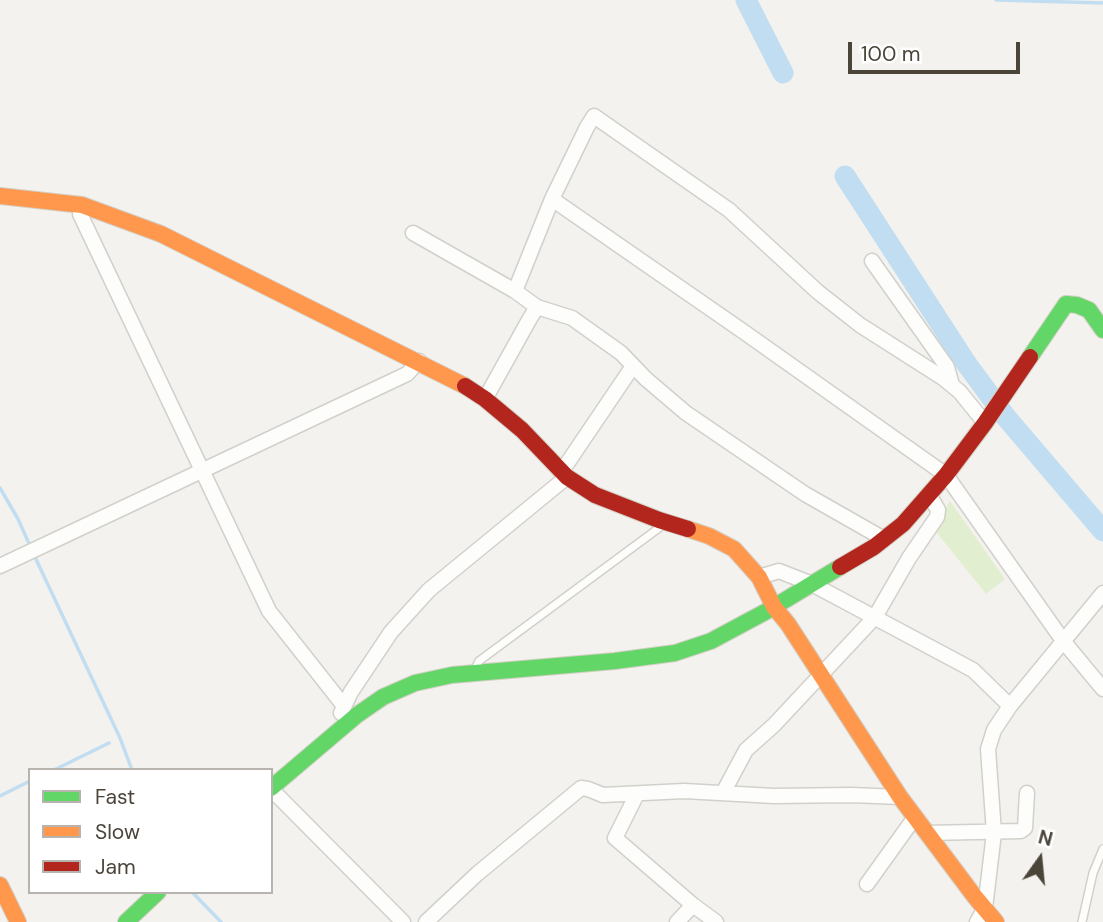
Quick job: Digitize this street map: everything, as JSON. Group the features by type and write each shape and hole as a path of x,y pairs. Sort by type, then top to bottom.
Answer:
{"street":[{"path":"514,291 552,199 594,116 729,210 818,292 860,326 952,385 985,423"},
{"path":"0,196 82,205 161,234 459,382 522,429 564,474 595,495 709,536 734,549 759,577 774,607 788,624 900,797 981,915 996,922"},
{"path":"552,199 946,475 1063,642 1103,689"},
{"path":"82,205 80,214 269,611 344,706"},
{"path":"413,233 537,307 572,318 621,353 646,380 708,429 805,494 884,539"},
{"path":"872,261 947,367 952,385"},
{"path":"273,786 333,734 383,697 415,683 452,675 615,662 674,653 711,642 874,547 903,524 946,475 985,423 1066,304 1077,304 1089,310 1103,330"},
{"path":"485,399 537,307"},
{"path":"0,566 407,374 418,361"},
{"path":"333,734 344,706 391,632 429,590 564,474 633,366"},
{"path":"723,793 746,750 875,617 909,558 937,517 938,510 929,494"},
{"path":"759,577 779,571 812,584 974,670 1010,706"},
{"path":"981,915 994,832 988,749 994,730 1010,706 1103,593"},
{"path":"426,922 477,874 581,788 603,795 684,791 774,796 900,797"},
{"path":"273,790 403,922"},
{"path":"927,833 1021,831 1025,828 1027,793"},
{"path":"637,794 615,838 716,922"},
{"path":"867,884 915,817"},
{"path":"0,886 18,922"},
{"path":"125,922 156,894"},
{"path":"677,922 693,905"}],"lane":[{"path":"473,673 479,661 666,522"},
{"path":"1082,922 1093,873 1103,849"}],"green space":[{"path":"950,501 1005,579 986,594 933,528"}],"waterway":[{"path":"746,0 783,73"},
{"path":"996,0 1103,3"},
{"path":"845,176 966,363 1005,416 1103,531"},
{"path":"0,488 31,548"},
{"path":"34,555 120,738 131,768"},
{"path":"58,768 109,743"},
{"path":"0,796 28,782"},
{"path":"194,894 221,922"}],"traffic: fast":[{"path":"1030,357 1066,304 1089,310 1103,330"},
{"path":"273,786 357,715 383,697 415,683 452,675 675,653 711,641 840,567"},
{"path":"126,922 156,894"}],"traffic: slow":[{"path":"0,196 82,205 161,234 465,386"},
{"path":"688,529 734,549 759,577 774,607 788,624 900,797 996,922"},
{"path":"0,885 18,922"}],"traffic: jam":[{"path":"840,567 874,547 903,524 946,475 1030,357"},
{"path":"465,386 522,430 567,477 595,495 688,529"}]}
